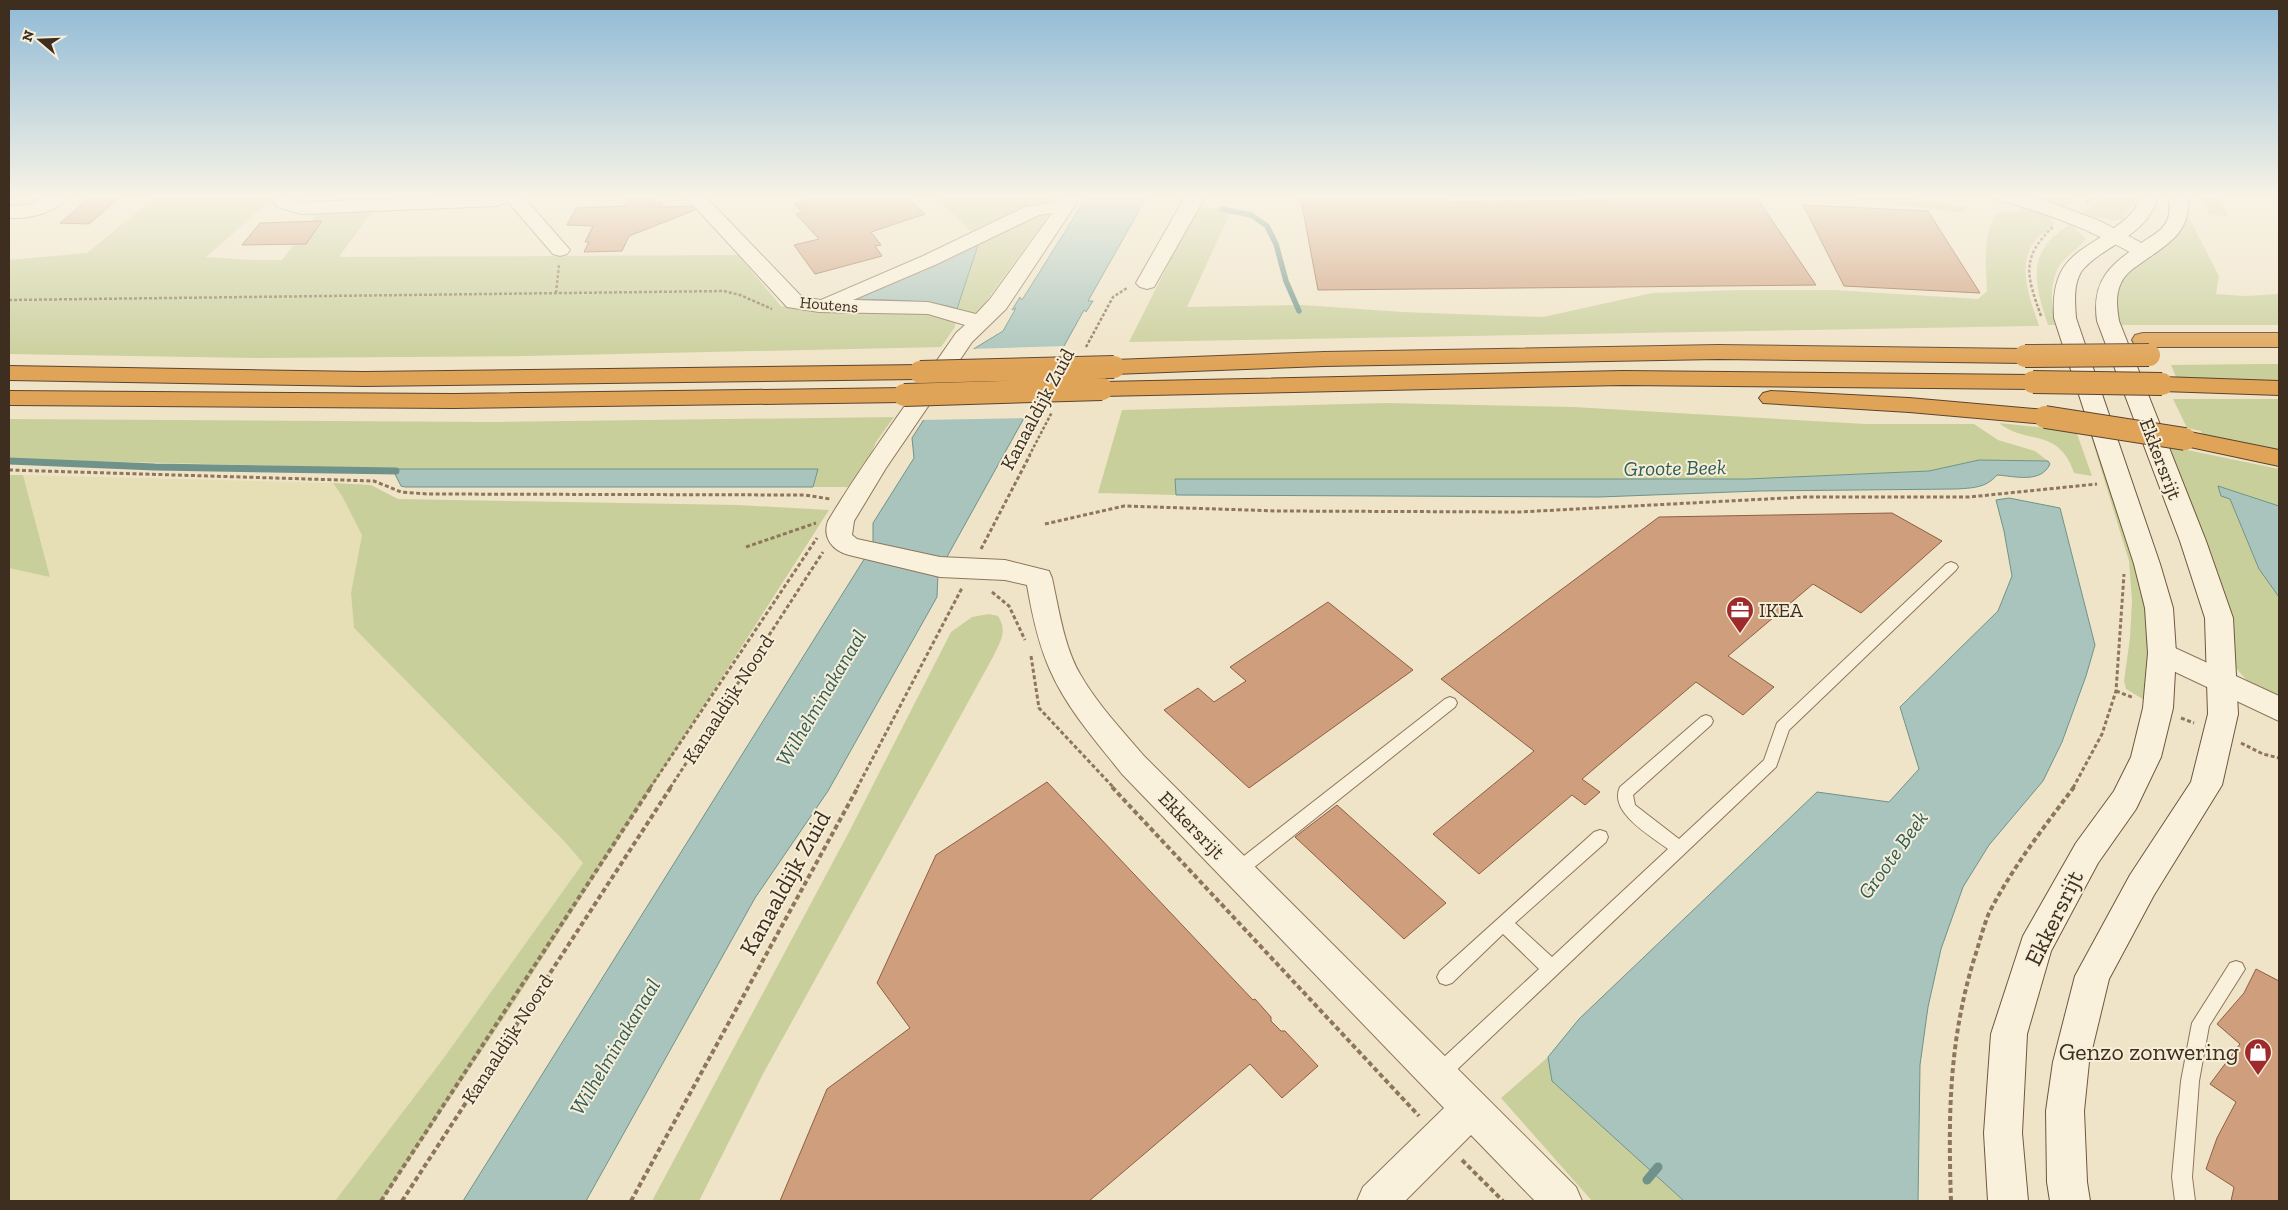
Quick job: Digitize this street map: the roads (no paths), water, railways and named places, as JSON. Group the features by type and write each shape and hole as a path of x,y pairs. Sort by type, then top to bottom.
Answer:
{"highway":[{"path":"9,374 364,379 920,372 1324,359 1565,354 1718,352 1857,354 2146,347 2279,340"},
{"path":"2146,347 2279,357"},
{"path":"1623,378 1752,396 1909,405 2045,417 2185,439 2279,458"},
{"path":"9,398 454,401 904,395 1623,378 2033,382 2279,388"}],"street":[{"name":"Houtens","path":"745,251 789,299 799,304 928,308 944,310 979,322"},
{"path":"819,306 948,251"},
{"path":"979,322 998,304 1034,251"},
{"path":"1147,283 1165,251"},
{"name":"Ekkersrijt","path":"2008,1201 2003,1133 2009,1034 2035,947 2087,853 2125,800 2146,757 2158,708 2162,653 2159,608 2147,564 2065,318 2063,303 2066,282 2076,263 2090,251"},
{"name":"Ekkersrijt","path":"2070,1201 2067,1182 2065,1112 2071,1062 2092,976 2142,886 2206,785 2223,714 2219,618 2193,541 2108,321 2104,306 2107,288 2116,273 2144,252"},
{"name":"Ekkersrijt","path":"979,322 964,338 842,520 839,536 843,542 867,550 959,572 1006,570 1039,578 1049,626 1069,680 1098,723 1133,765 1562,1201"},
{"path":"2162,653 2279,709"},
{"path":"1377,1201 1470,1109"}],"lane":[{"path":"1438,1075 1771,763 1782,727 1951,567"},
{"path":"1237,871 1450,703"},
{"path":"1679,849 1629,809 1625,799 1626,792 1706,721"},
{"path":"1446,977 1503,923 1600,837"},
{"path":"1503,923 1552,969"},
{"path":"2185,1201 2182,1177 2189,1091 2201,1023 2236,969"}],"water":[{"path":"957,251 976,251 957,309 933,303 846,299"},
{"name":"Wilhelminakanaal","path":"1053,251 1116,251 1088,301 1093,301 1086,312 1084,310 938,573 937,597 828,791 755,898 586,1201 463,1201 873,545 873,523 914,458 912,438 967,353 1003,331 1020,297 1022,300"},
{"path":"1979,460 2048,461 2050,464 2046,470 2034,477 1997,475 1983,485 1962,489 1759,491 1599,497 1176,495 1175,479 1747,479 1929,471"},
{"path":"397,469 818,469 813,487 405,487 401,486 395,474"},
{"path":"2218,486 2279,506 2279,597 2259,569 2230,499 2221,496"},
{"path":"2009,498 2060,508 2095,645 2062,742 2043,781 1989,845 1963,887 1941,949 1928,1007 1920,1065 1918,1201 1684,1201 1552,1081 1548,1057 1579,1019 1817,792 1889,802 1919,769 1900,707 1998,611 2012,576 1996,500"}],"waterway":[{"name":"Groote Beek","path":"1278,251 1286,281 1299,311"},
{"path":"9,461 155,467 396,471"},
{"name":"Groote Beek","path":"1647,1180 1658,1167"}],"place":[{"name":"IKEA","path":"1740,634"},
{"name":"Genzo zonwering","path":"2258,1076"}]}
